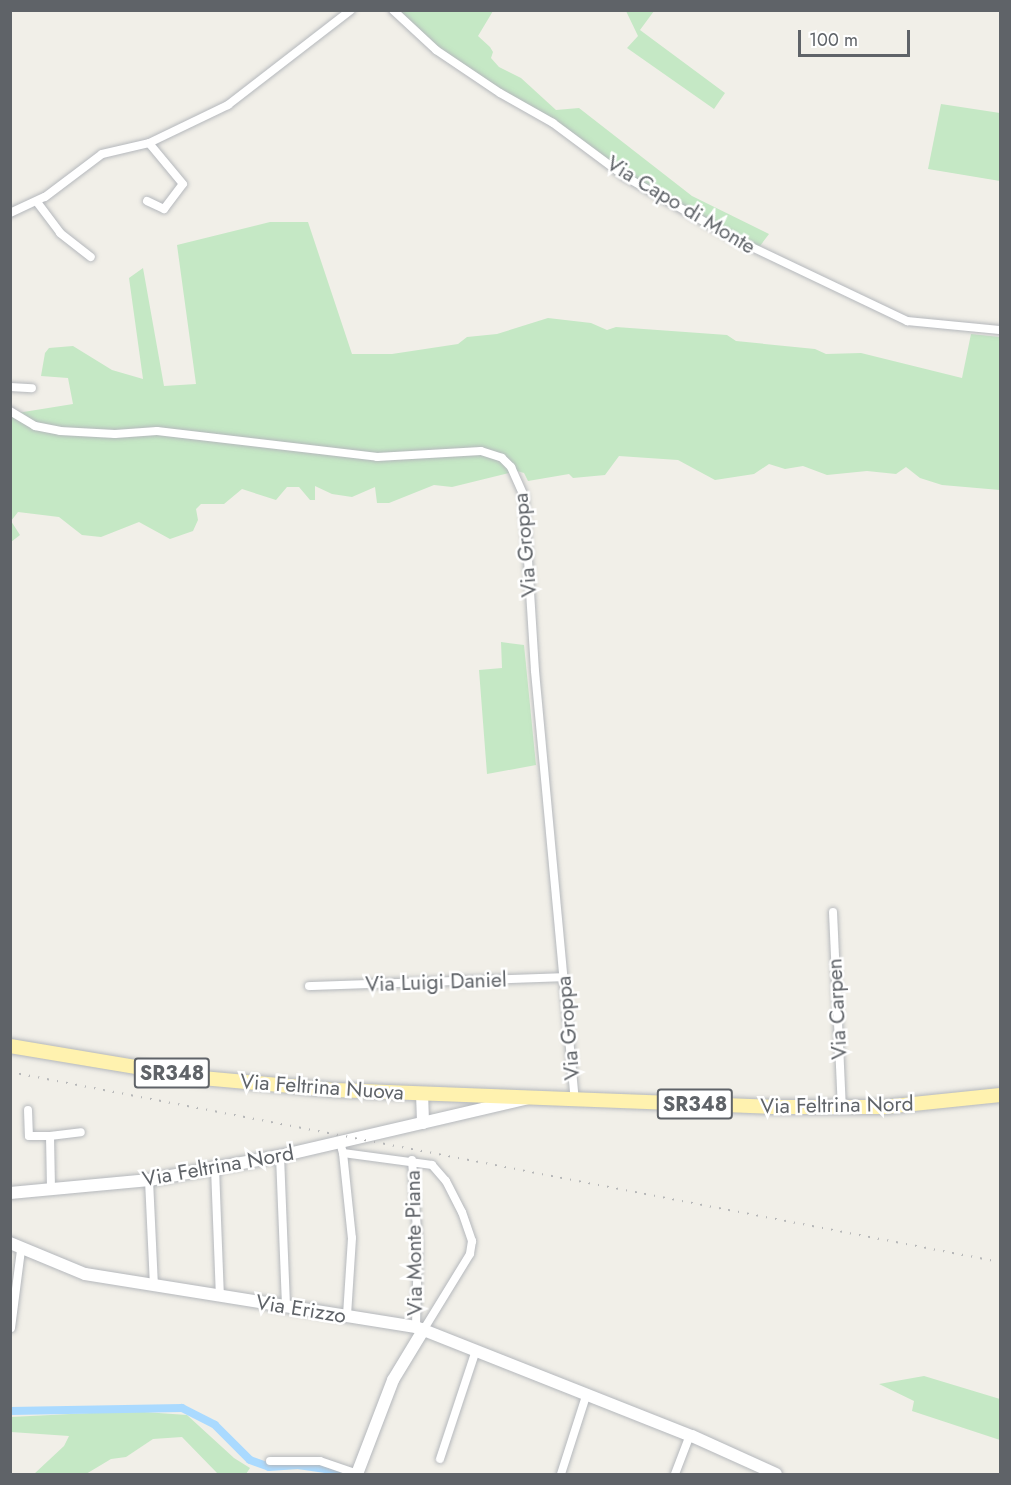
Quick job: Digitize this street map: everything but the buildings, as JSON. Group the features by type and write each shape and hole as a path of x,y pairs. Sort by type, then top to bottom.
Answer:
{"main road":[{"name":"Via Feltrina Nuova","path":"10,1046 202,1078 528,1098"},
{"path":"422,1093 423,1123"},
{"name":"Via Feltrina Nord","path":"10,1193 149,1180 280,1156 341,1148 423,1123 528,1098 884,1107 1000,1095"},
{"name":"Via Erizzo","path":"16,1247 86,1274 420,1328 690,1435 776,1474"},
{"path":"358,1474 393,1380 420,1328"}],"street":[{"path":"10,213 37,202 102,154 149,143 228,105 351,10"},
{"name":"Via Capo di Monte","path":"393,10 436,50 500,93 554,123 624,176 735,239 907,321 1000,330"},
{"path":"147,201 164,209 183,184 149,143"},
{"path":"37,202 60,232 91,257"},
{"path":"10,387 32,388"},
{"name":"Via Groppa","path":"10,411 35,426 60,431 115,434 157,431 376,457 481,451 502,458 511,466 524,496 535,671 575,1100"},
{"name":"Via Carpen","path":"833,912 842,1107"},
{"name":"Via Luigi Daniel","path":"309,986 564,977"},
{"path":"28,1110 29,1136 81,1132"},
{"path":"50,1136 51,1190"},
{"path":"347,1316 352,1238 341,1148 432,1165 446,1181 472,1241 465,1266 420,1328"},
{"path":"280,1156 286,1306"},
{"name":"Via Monte Piana","path":"412,1160 418,1244 420,1328"},
{"path":"215,1168 220,1296"},
{"path":"149,1180 154,1285"},
{"path":"11,1328 16,1247"},
{"path":"440,1459 476,1350"},
{"path":"561,1474 587,1393"},
{"path":"675,1474 690,1435"},
{"path":"270,1461 320,1461 358,1474"}],"green space":[{"path":"393,11 493,11 478,36 490,47 493,52 491,58 499,67 521,78 556,110 579,108 692,196 769,234 757,250 639,184 449,58"},
{"path":"626,11 654,11 640,30 725,93 714,109 627,48 638,36"},
{"path":"941,104 1000,113 1000,181 928,169"},
{"path":"270,222 308,222 352,354 392,354 458,344 467,337 497,334 548,318 591,323 607,330 616,327 727,335 736,341 815,349 826,354 861,353 962,378 971,334 1000,337 1000,490 942,485 920,478 906,467 896,474 867,471 827,475 803,466 785,469 769,464 754,474 715,480 678,460 619,456 605,475 573,478 569,474 528,481 524,473 517,471 452,487 434,485 389,503 377,503 375,487 352,497 332,494 315,486 315,500 310,500 299,487 287,487 276,500 242,489 224,504 201,504 196,509 198,520 193,531 170,539 139,522 101,537 82,535 59,517 18,512 11,521 11,414 73,404 68,378 41,376 45,353 49,348 73,346 112,370 143,379 129,278 143,268 164,386 196,384 177,245"},
{"path":"11,521 20,535 11,542"},
{"path":"501,642 524,645 536,765 487,774 479,670 502,668"},
{"path":"924,1376 1000,1399 1000,1440 912,1411 914,1401 879,1384"},
{"path":"130,1411 187,1415 234,1458 250,1468 246,1474 218,1474 182,1437 153,1439 126,1457 111,1459 86,1474 34,1474 64,1446 69,1436 11,1432 11,1417"}],"waterway":[{"path":"10,1411 182,1408 215,1425 250,1460 269,1467 298,1465 338,1471"}],"railway":[{"path":"10,1072 1000,1262"}]}
